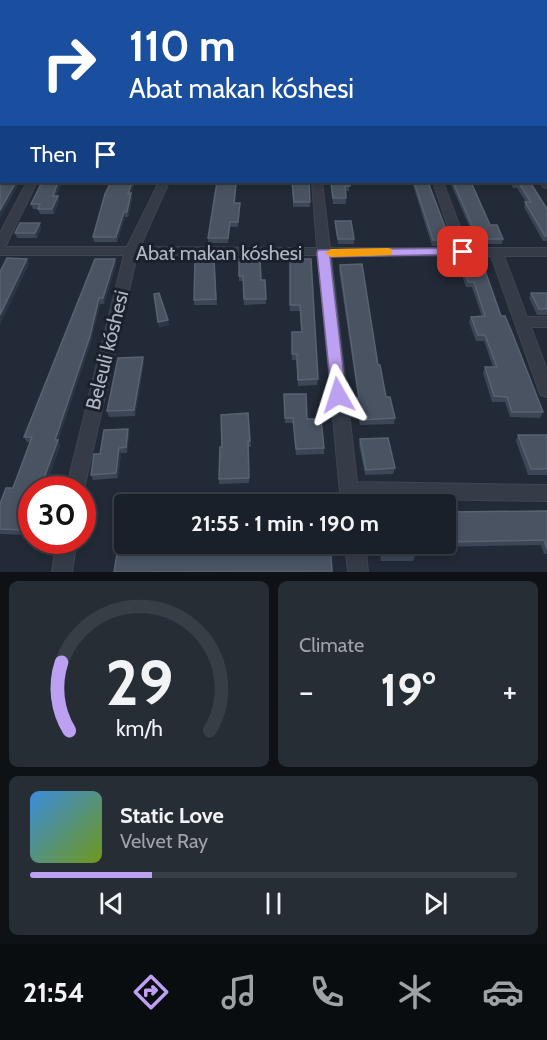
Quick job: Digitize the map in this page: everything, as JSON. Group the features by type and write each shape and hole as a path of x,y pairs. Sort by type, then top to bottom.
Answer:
{"street":[{"path":"0,245 31,183"},
{"name":"Beleuli kóshesi","path":"78,476 131,254 164,183"},
{"path":"317,183 349,494"},
{"path":"438,183 463,252"},
{"name":"Abat makan kóshesi","path":"0,251 131,254 547,252"},
{"path":"496,252 547,391"},
{"path":"521,322 547,322"},
{"path":"456,495 547,493"},
{"path":"62,572 65,554"},
{"path":"356,554 358,572"}],"building":[{"path":"0,183 15,183 0,210"},
{"path":"42,183 58,183 53,196 58,196 52,209 38,209 40,204 31,204"},
{"path":"110,183 132,183 128,194 131,193 127,212 124,212 116,237 93,237 105,194"},
{"path":"217,183 236,183 234,203 240,203 238,222 230,222 228,238 208,238"},
{"path":"292,183 309,183 310,202 294,202"},
{"path":"331,183 349,183 350,186 345,186 346,198 333,198"},
{"path":"414,183 428,183 450,240 433,240"},
{"path":"453,183 471,183 490,225 497,225 503,239 478,239"},
{"path":"519,183 531,183 547,209 547,236 525,202 531,202"},
{"path":"335,221 351,221 354,239 338,239"},
{"path":"20,223 40,223 35,233 15,233"},
{"path":"7,258 27,259 0,315 0,272"},
{"path":"260,258 261,280 265,280 266,299 244,299 243,276 239,276 239,259"},
{"path":"95,259 115,259 103,298 99,298 90,336 45,476 18,476 18,530 0,529 0,504 6,488 13,488 32,437 24,437"},
{"path":"214,259 216,299 194,300 195,260"},
{"path":"290,259 311,259 318,379 298,380 297,354 292,354 292,332 302,332 300,305 290,305"},
{"path":"461,262 482,262 501,316 505,316 543,412 512,412 507,397 494,396 485,367 497,367 485,335 478,335 471,317 485,316 474,282 468,282"},
{"path":"362,264 378,365 380,365 386,397 390,397 395,418 361,420 356,398 359,398 340,265"},
{"path":"159,293 168,320 158,322 154,294"},
{"path":"531,293 547,293 547,309 539,309"},
{"path":"143,357 134,410 107,411 118,358"},
{"path":"284,394 306,394 307,419 321,419 324,448 296,449 293,418 285,418"},
{"path":"248,413 249,478 219,479 220,447 222,447 221,415"},
{"path":"128,429 126,447 119,448 116,473 91,475 94,454 100,454 104,430"},
{"path":"518,435 547,435 547,469 531,469"},
{"path":"388,438 395,468 366,470 360,439"},
{"path":"547,511 547,549 544,540 456,542 456,512"},
{"path":"117,554 331,554 332,571 114,572"},
{"path":"382,554 415,555 382,555"}],"slow traffic":[{"path":"331,253 388,252"}],"route":[{"path":"338,395 323,253 463,252"}]}
